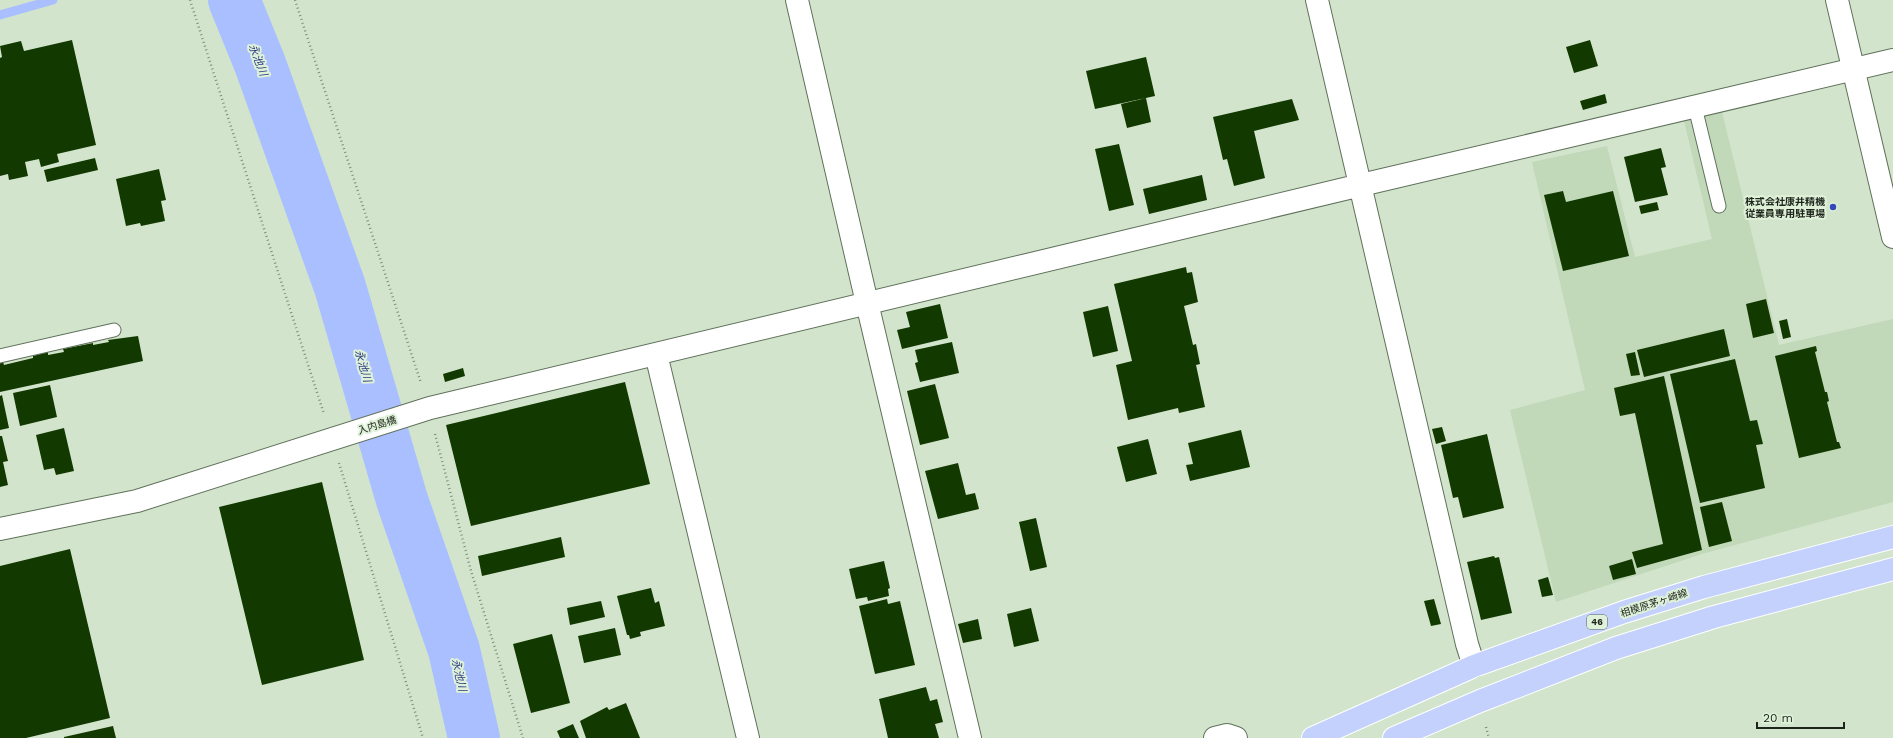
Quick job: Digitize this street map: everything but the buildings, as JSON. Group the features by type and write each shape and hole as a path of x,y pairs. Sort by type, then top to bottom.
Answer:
{"main road":[{"name":"相模原茅ヶ崎線","path":"1313,738 1474,666 1624,612 1704,587 1893,537"},
{"path":"1394,738 1480,701 1616,648 1714,617 1893,569"}],"street":[{"path":"797,0 970,738"},
{"path":"1318,0 1467,644 1474,666"},
{"path":"1837,0 1893,237"},
{"name":"入内島橋","path":"0,530 137,501 421,411 1361,185 1893,60"},
{"path":"656,354 748,738"},
{"path":"1215,738 1227,735 1236,738"}],"lane":[{"path":"1695,107 1719,206"},
{"path":"0,356 114,330"}],"path":[{"path":"190,0 337,438"},
{"path":"295,0 421,411 438,453 471,571 523,738"},
{"path":"343,479 423,738"}],"shaded area":[{"path":"1722,112 1779,345 1893,319 1893,502 1702,554 1556,602 1510,410 1585,390 1532,162 1607,146 1635,257 1712,239 1684,121"}],"waterway":[{"path":"0,15 53,0"},
{"name":"永池川","path":"234,0 260,64 340,287 402,500 454,650 474,738"}],"place":[{"name":"株式会社康井精機 従業員専用駐車場","path":"1833,207"}]}
